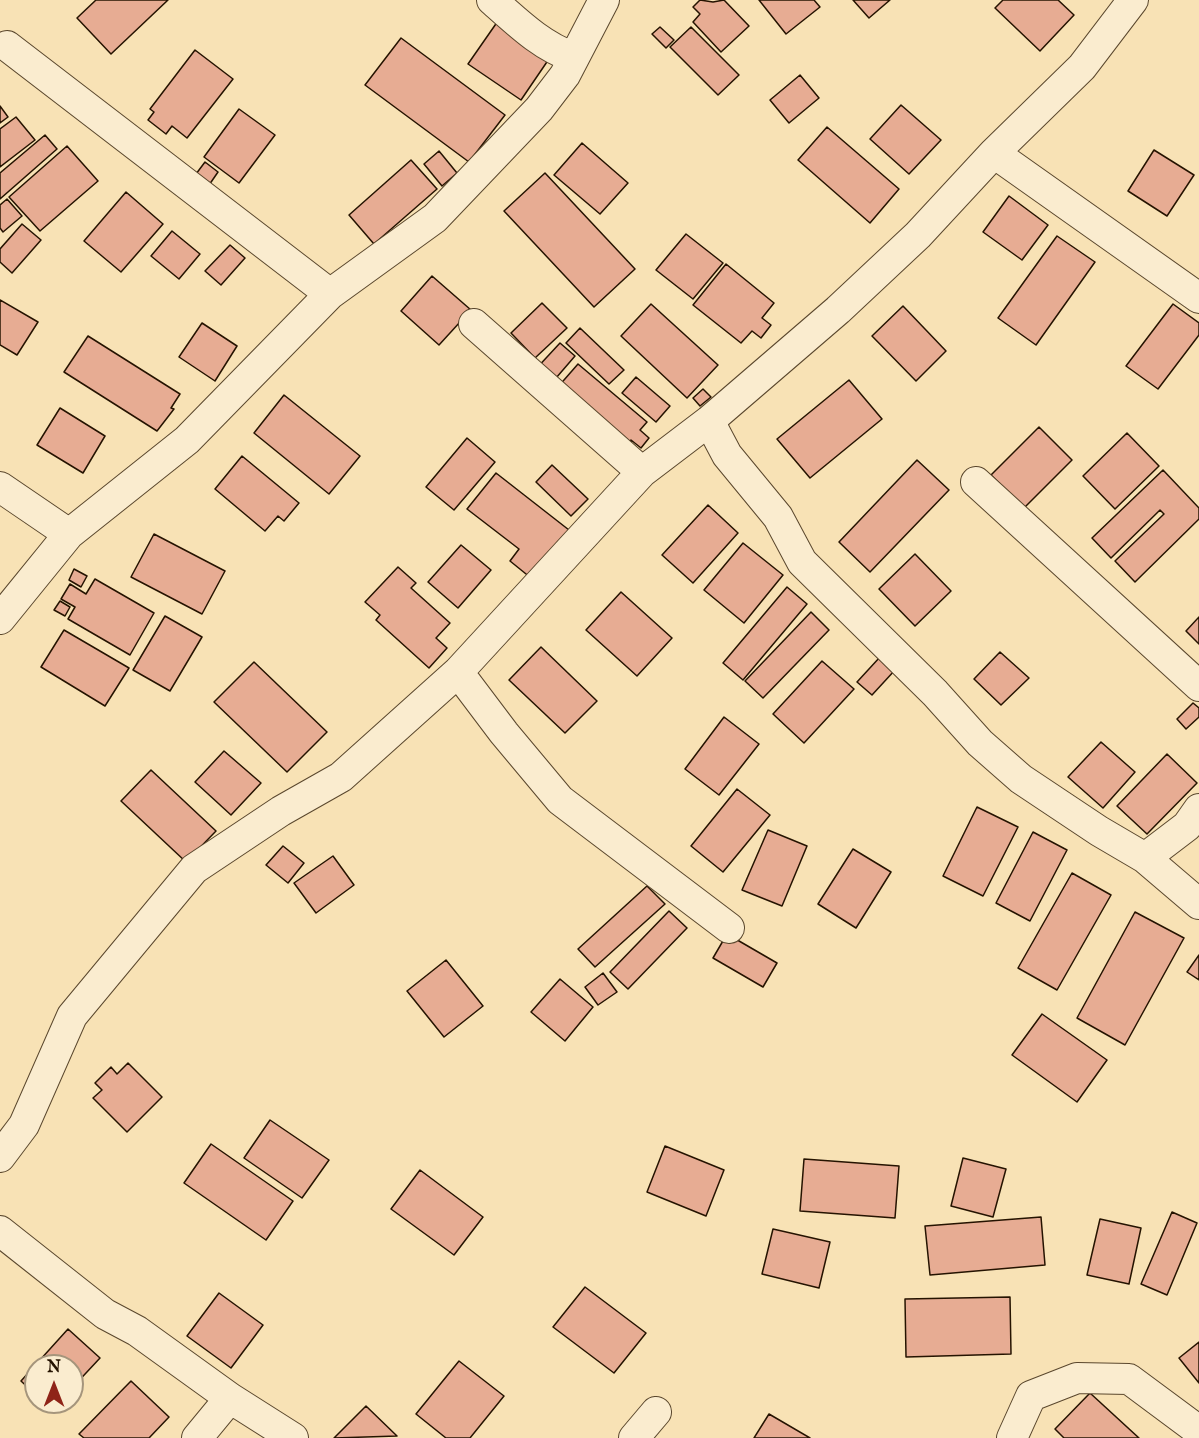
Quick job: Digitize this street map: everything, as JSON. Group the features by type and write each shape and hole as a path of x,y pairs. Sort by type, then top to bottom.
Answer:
{"street":[{"path":"492,0 529,33 559,52 573,57"},
{"path":"0,620 69,534 187,440 330,294 435,218 539,110 565,75 604,0"},
{"path":"0,1157 24,1125 72,1016 194,868 281,812 341,777 458,672 642,472 709,421 837,310 918,235 994,153 1082,67 1133,0"},
{"path":"6,46 330,294"},
{"path":"994,153 1199,298"},
{"path":"474,324 642,472"},
{"path":"709,421 727,455 778,517 802,562 935,693 980,743 1021,779 1099,831 1145,858 1199,904"},
{"path":"976,482 1199,686"},
{"path":"0,488 69,534"},
{"path":"458,672 504,734 560,800 729,928"},
{"path":"1145,858 1187,826 1199,809"},
{"path":"0,1231 105,1314 137,1331 230,1398 293,1438"},
{"path":"1012,1438 1031,1396 1077,1378 1129,1379 1199,1431"},
{"path":"196,1438 230,1398"},
{"path":"634,1438 657,1412"}],"building":[{"path":"96,0 168,0 111,54 77,18"},
{"path":"700,0 713,2 724,0 749,26 721,52 693,22 700,14 693,7"},
{"path":"759,0 814,0 820,7 786,34"},
{"path":"853,0 890,0 869,18"},
{"path":"1003,0 1058,0 1074,15 1040,51 995,8"},
{"path":"500,18 553,53 521,100 468,64"},
{"path":"660,27 674,40 666,48 652,34"},
{"path":"691,27 739,75 718,95 670,47"},
{"path":"401,38 505,115 469,162 365,85"},
{"path":"195,50 233,79 187,138 172,126 166,134 148,120 154,112 150,109"},
{"path":"800,75 819,98 789,123 770,100"},
{"path":"901,105 941,140 909,174 870,139"},
{"path":"0,106 8,117 0,123"},
{"path":"239,109 275,135 239,183 204,157"},
{"path":"16,117 35,140 0,167 0,129"},
{"path":"827,127 899,189 870,223 798,160"},
{"path":"45,135 57,149 0,199 0,173"},
{"path":"582,143 628,183 600,214 554,175"},
{"path":"67,146 98,181 40,231 9,197"},
{"path":"1154,150 1194,175 1167,216 1128,191"},
{"path":"439,151 457,173 442,186 424,164"},
{"path":"411,160 437,189 374,244 349,215"},
{"path":"205,162 218,172 207,188 193,178"},
{"path":"545,173 635,269 594,307 504,211"},
{"path":"126,192 163,224 121,272 84,241"},
{"path":"1009,196 1048,225 1022,260 983,232"},
{"path":"7,199 22,216 3,232 0,228 0,205"},
{"path":"22,224 41,240 12,273 0,262 0,249"},
{"path":"172,231 200,254 179,279 151,256"},
{"path":"686,234 723,263 693,299 656,270"},
{"path":"1057,236 1095,262 1036,345 998,318"},
{"path":"230,245 245,258 221,285 205,271"},
{"path":"726,264 774,303 762,318 771,325 761,338 752,331 741,343 693,305"},
{"path":"432,276 471,310 439,345 401,311"},
{"path":"0,300 38,322 17,355 0,345"},
{"path":"542,303 567,328 535,358 511,333"},
{"path":"651,304 718,365 687,398 621,336"},
{"path":"1173,304 1199,323 1199,335 1158,389 1126,366"},
{"path":"903,306 946,351 916,381 872,336"},
{"path":"202,323 237,346 215,381 179,357"},
{"path":"580,328 624,370 609,384 566,343"},
{"path":"88,336 180,394 171,408 174,409 157,431 64,372"},
{"path":"560,343 575,356 550,385 534,371"},
{"path":"578,364 647,422 640,430 649,438 641,448 631,440 626,446 557,388"},
{"path":"636,377 670,406 656,422 622,393"},
{"path":"849,380 882,419 810,478 777,439"},
{"path":"703,389 711,397 700,406 693,398"},
{"path":"284,395 360,456 329,494 254,433"},
{"path":"60,408 105,436 83,473 37,445"},
{"path":"1039,427 1072,460 1024,508 991,475"},
{"path":"1127,433 1159,466 1115,509 1083,476"},
{"path":"467,438 495,462 454,510 426,487"},
{"path":"242,456 299,503 284,521 278,516 265,531 215,489"},
{"path":"917,460 949,490 870,572 839,542"},
{"path":"552,465 588,499 571,516 536,482"},
{"path":"1163,470 1199,508 1199,519 1135,582 1115,561 1164,514 1160,510 1111,558 1092,538"},
{"path":"496,473 569,530 531,578 510,561 519,549 467,509"},
{"path":"708,505 738,533 693,583 662,555"},
{"path":"154,534 225,571 202,614 131,577"},
{"path":"743,543 783,575 744,623 704,590"},
{"path":"461,545 491,570 458,608 428,582"},
{"path":"915,554 951,591 915,626 879,589"},
{"path":"398,567 416,583 411,588 450,623 436,638 447,648 429,668 376,620 380,615 365,602"},
{"path":"74,569 87,576 81,587 69,580"},
{"path":"95,579 154,613 130,655 68,619 75,607 61,599 70,584 86,594"},
{"path":"787,587 807,604 743,680 723,663"},
{"path":"621,592 672,638 637,676 586,630"},
{"path":"60,601 70,607 65,616 54,610"},
{"path":"811,612 829,630 763,698 745,681"},
{"path":"165,616 202,637 170,691 133,670"},
{"path":"1199,617 1199,644 1186,631"},
{"path":"64,630 129,668 105,706 41,667"},
{"path":"541,647 597,701 565,733 509,680"},
{"path":"1000,652 1029,678 1001,705 974,679"},
{"path":"880,657 895,670 872,695 857,682"},
{"path":"822,661 854,689 804,743 773,714"},
{"path":"254,662 327,732 287,772 214,702"},
{"path":"1193,703 1199,708 1199,717 1186,729 1177,719"},
{"path":"724,717 759,744 719,795 685,769"},
{"path":"1101,742 1135,772 1103,808 1068,777"},
{"path":"224,751 261,783 231,815 195,782"},
{"path":"1167,754 1197,783 1147,834 1117,806"},
{"path":"151,770 216,831 186,862 121,801"},
{"path":"737,789 770,815 723,872 691,846"},
{"path":"977,807 1018,827 983,896 943,876"},
{"path":"768,830 807,846 782,906 742,890"},
{"path":"1033,832 1067,850 1030,921 996,903"},
{"path":"283,846 304,863 288,883 266,865"},
{"path":"853,849 891,872 856,928 818,904"},
{"path":"333,856 354,885 316,913 294,883"},
{"path":"1072,873 1111,895 1057,990 1018,968"},
{"path":"647,886 665,904 595,967 578,949"},
{"path":"669,911 687,928 628,989 610,972"},
{"path":"1135,912 1184,938 1125,1045 1077,1018"},
{"path":"727,934 777,963 763,987 713,958"},
{"path":"1199,955 1199,980 1187,972"},
{"path":"446,960 483,1006 444,1037 407,991"},
{"path":"603,973 617,992 598,1005 585,987"},
{"path":"560,979 593,1007 565,1041 531,1012"},
{"path":"1042,1014 1107,1060 1077,1102 1012,1055"},
{"path":"128,1063 162,1097 127,1132 93,1098 102,1090 95,1083 111,1067 117,1074"},
{"path":"270,1120 329,1160 302,1198 244,1158"},
{"path":"211,1144 293,1201 266,1240 184,1183"},
{"path":"665,1146 724,1170 706,1216 647,1192"},
{"path":"963,1158 1006,1169 993,1217 951,1206"},
{"path":"804,1159 899,1166 895,1218 800,1211"},
{"path":"420,1170 483,1217 454,1255 391,1209"},
{"path":"1172,1212 1197,1223 1167,1295 1141,1284"},
{"path":"1041,1217 1045,1265 930,1275 925,1226"},
{"path":"1100,1219 1141,1228 1129,1284 1087,1275"},
{"path":"773,1229 830,1242 819,1288 762,1274"},
{"path":"585,1287 646,1333 614,1373 553,1327"},
{"path":"219,1293 263,1325 231,1368 187,1336"},
{"path":"1010,1297 1011,1354 906,1357 905,1299"},
{"path":"68,1329 100,1358 84,1375 84,1354 45,1354"},
{"path":"1199,1342 1199,1383 1179,1358"},
{"path":"459,1361 504,1396 470,1438 446,1438 416,1414"},
{"path":"131,1381 169,1417 149,1438 84,1438 79,1434"},
{"path":"1090,1393 1139,1438 1064,1438 1055,1429"},
{"path":"366,1406 397,1436 334,1438"},
{"path":"769,1414 810,1438 754,1438"}]}
